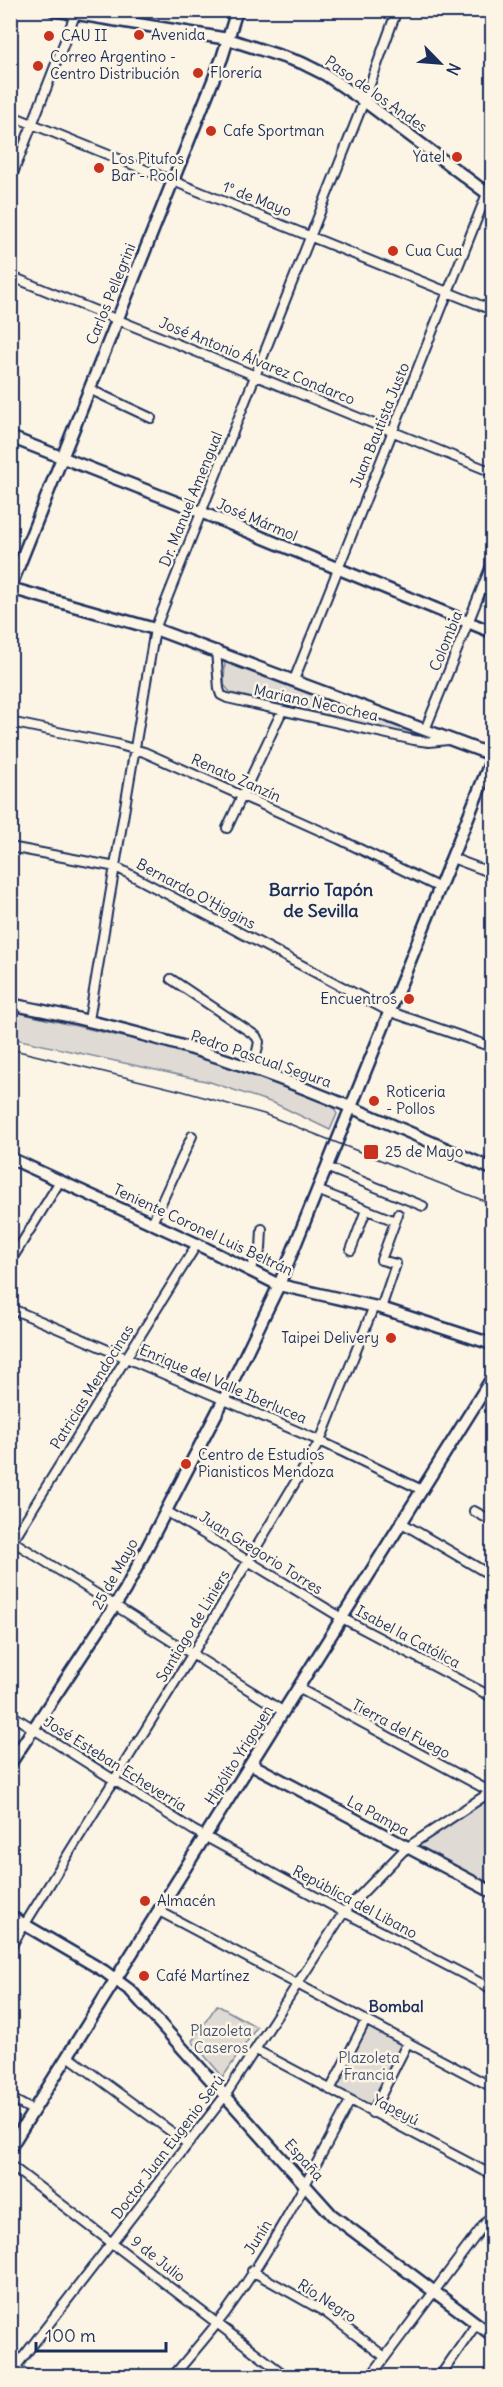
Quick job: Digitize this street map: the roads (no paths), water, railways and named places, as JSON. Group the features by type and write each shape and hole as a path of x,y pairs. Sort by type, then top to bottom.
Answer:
{"street":[{"name":"Paso de los Andes","path":"53,10 228,39 275,53 315,69 364,101 490,195"},
{"name":"Carlos Pellegrini","path":"11,588 173,181 237,10"},
{"name":"Dr. Manuel Amengual","path":"89,1020 154,628 364,101 397,10"},
{"path":"10,181 76,13"},
{"name":"1° de Mayo","path":"10,115 492,310"},
{"name":"Juan Bautista Justo","path":"294,680 448,292 490,195 492,181"},
{"name":"José Antonio Álvarez Condarco","path":"10,276 492,472"},
{"path":"89,389 151,418"},
{"name":"José Mármol","path":"10,437 492,632"},
{"name":"Colombia","path":"425,730 492,563"},
{"name":"Mariano Necochea","path":"11,588 154,628 492,756"},
{"name":"Mariano Necochea","path":"216,650 218,683 221,694 227,698 414,740 451,739"},
{"path":"227,828 282,711"},
{"name":"Renato Zanzín","path":"10,722 135,749 440,888"},
{"name":"25 de Mayo","path":"10,1764 116,1606 224,1399 279,1285 492,756"},
{"name":"Bernardo O'Higgins","path":"10,848 116,867 388,1011 492,1047"},
{"path":"452,858 492,873"},
{"path":"171,979 256,1036 259,1042 253,1069"},
{"name":"Pedro Pascual Segura","path":"10,1004 89,1020 253,1069 350,1106 492,1169"},
{"path":"152,1223 192,1136"},
{"name":"Teniente Coronel Luis Beltrán","path":"10,1158 197,1244 279,1285 378,1307 492,1344"},
{"path":"326,1167 423,1206"},
{"path":"10,1262 60,1181"},
{"path":"317,1190 366,1210 351,1250"},
{"name":"Santiago de Liniers","path":"10,1948 193,1653 320,1441 396,1264 381,1260 397,1218 366,1210"},
{"path":"249,1271 261,1249 262,1229"},
{"name":"Patricias Mendocinas","path":"11,1542 197,1244"},
{"name":"Enrique del Valle Iberlucea","path":"10,1308 320,1441 422,1490"},
{"name":"Hipólito Yrigoyen","path":"10,2148 492,1378"},
{"name":"Juan Gregorio Torres","path":"166,1511 342,1618"},
{"path":"474,1511 492,1521"},
{"path":"402,1523 492,1576"},
{"path":"11,1542 193,1653 284,1712"},
{"name":"Isabel la Católica","path":"342,1618 492,1697"},
{"name":"Tierra del Fuego","path":"298,1688 492,1792"},
{"name":"José Esteban Echeverría","path":"10,1714 206,1836"},
{"name":"La Pampa","path":"251,1764 492,1892"},
{"name":"Doctor Juan Eugenio Serú","path":"16,2370 225,2096 344,1912 406,1848 492,1792"},
{"name":"República del Libano","path":"206,1836 344,1912 492,1989"},
{"path":"159,1911 492,2087"},
{"name":"España","path":"10,1916 116,1979 131,1991 341,2222 492,2335"},
{"path":"330,2090 366,2020"},
{"path":"372,2113 408,2042"},
{"name":"Yapeyú","path":"256,2050 492,2175"},
{"path":"68,2056 188,2144"},
{"path":"10,2097 34,2111"},
{"name":"Junín","path":"173,2376 218,2323 252,2271 305,2184 350,2101"},
{"name":"9 de Julio","path":"10,2165 286,2376"},
{"path":"370,2376 492,2214"},
{"name":"Río Negro","path":"252,2271 325,2312 385,2357"},
{"path":"440,2376 477,2323"}],"tram line":[{"path":"10,1049 182,1091 264,1114 492,1204"}],"place":[{"name":"Avenida","path":"139,35"},
{"name":"CAU II","path":"49,36"},
{"name":"Correo Argentino - Centro Distribución","path":"38,66"},
{"name":"Florería","path":"198,73"},
{"name":"Cafe Sportman","path":"211,131"},
{"name":"Yatel","path":"457,157"},
{"name":"Los Pitufos Bar - Pool","path":"99,168"},
{"name":"Cua Cua","path":"393,251"},
{"name":"Encuentros","path":"409,999"},
{"name":"Roticeria - Pollos","path":"374,1101"},
{"name":"25 de Mayo","path":"371,1152"},
{"name":"Taipei Delivery","path":"391,1338"},
{"name":"Centro de Estudios Pianisticos Mendoza","path":"186,1464"},
{"name":"Almacén","path":"145,1901"},
{"name":"Café Martínez","path":"144,1976"}],"district":[{"name":"Barrio Tapón de Sevilla","path":"321,900"},
{"name":"Bombal","path":"396,2006"}],"park label":[{"name":"Plazoleta Caseros","path":"221,2040"},
{"name":"Plazoleta Francia","path":"369,2066"}]}
